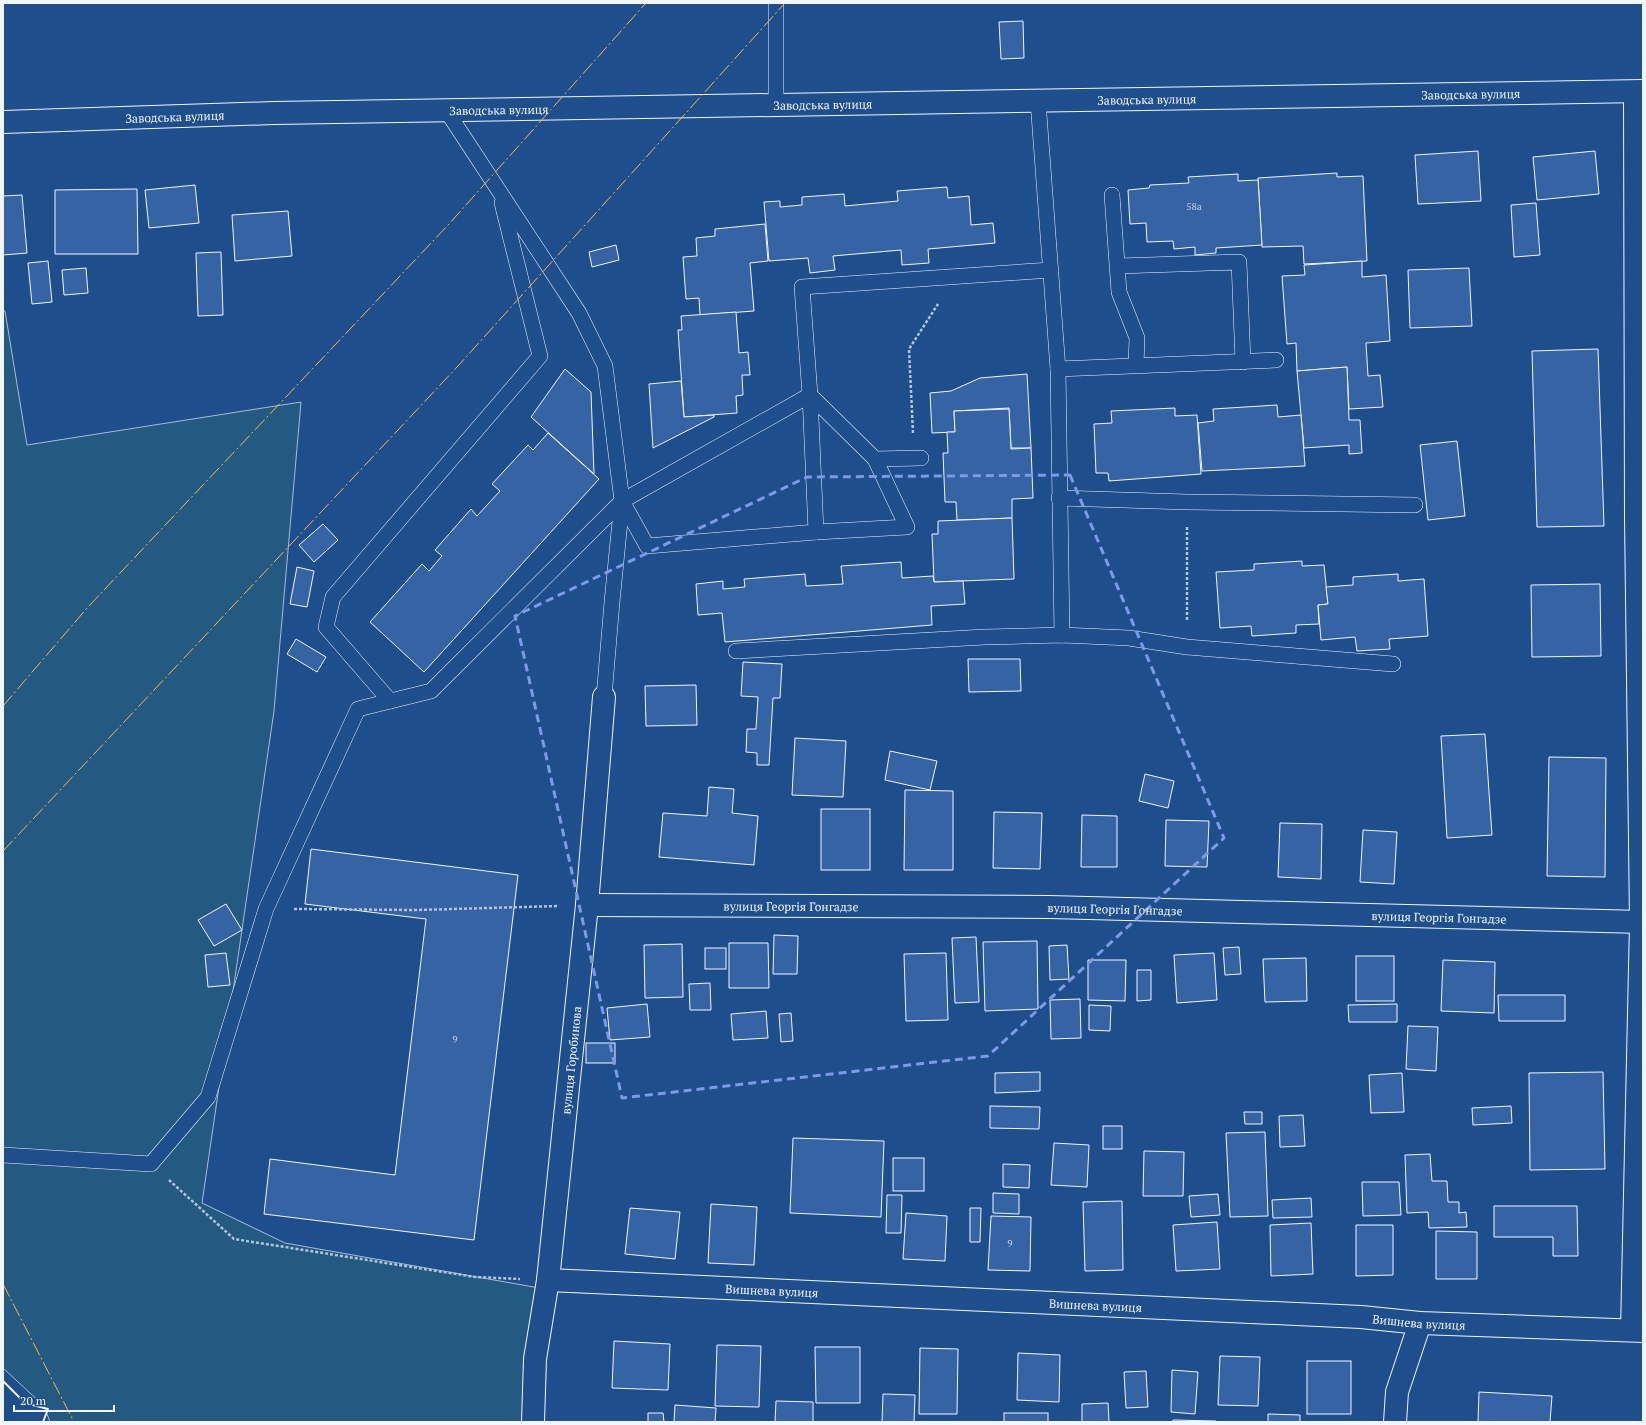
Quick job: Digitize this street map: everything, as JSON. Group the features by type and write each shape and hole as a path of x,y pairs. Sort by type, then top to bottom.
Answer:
{"street":[{"name":"Заводська вулиця","path":"3,122 273,113 1639,92"},
{"path":"1637,1331 1642,922 1639,517 1639,92"},
{"name":"вулиця Горобинова","path":"532,1422 535,1359 548,1280 587,905 604,697"},
{"name":"вулиця Георгія Гонгадзе","path":"587,905 1049,907 1642,922"},
{"name":"Вишнева вулиця","path":"548,1280 1361,1317 1420,1323 1637,1331"},
{"path":"1395,1422 1397,1392 1420,1323"}],"lane":[{"path":"776,3 776,105"},
{"path":"1038,101 1058,369 1062,635"},
{"path":"446,110 579,313 605,366 622,501 604,697"},
{"path":"390,701 326,627 333,597 540,356 500,192"},
{"path":"1112,195 1119,292 1137,338 1136,365"},
{"path":"1118,266 1238,262 1244,362"},
{"path":"816,532 810,395 802,287 1051,270"},
{"path":"1058,369 1276,360"},
{"path":"622,501 647,546 816,532 907,527 875,460 810,395"},
{"path":"3,1155 151,1164 208,1097 266,909 358,709 430,691 622,501 810,395"},
{"path":"875,460 918,458"},
{"path":"1059,498 1187,502 1415,505"},
{"path":"736,651 985,637 1062,635 1129,638 1187,647 1393,664"}],"path":[{"path":"918,458 910,349 955,276"},
{"path":"1187,502 1187,647"},
{"path":"266,909 417,910 587,905"},
{"path":"151,1164 234,1239 475,1277 548,1280"}],"highlighted area":[{"path":"1070,475 1224,838 988,1056 622,1098 515,616 807,477"}],"shaded area":[{"path":"3,311 5,311 27,445 301,402 274,711 202,1203 285,1243 545,1289 530,1422 50,1422 44,1406 3,1368"}],"building":[{"path":"1023,21 1024,58 1001,59 999,22"},
{"path":"1478,151 1481,201 1418,204 1415,155"},
{"path":"1595,151 1599,194 1537,200 1533,157"},
{"path":"1337,173 1337,177 1363,176 1367,261 1304,264 1303,246 1262,247 1258,178"},
{"path":"1238,174 1238,181 1258,180 1262,245 1216,248 1216,253 1195,255 1195,247 1174,249 1173,241 1147,242 1146,223 1130,224 1128,190 1149,188 1150,185 1189,183 1188,177"},
{"path":"195,185 199,223 149,228 145,190"},
{"path":"947,187 948,198 969,196 971,225 993,223 995,243 928,249 929,263 902,265 901,250 833,256 835,270 810,273 808,258 769,261 764,202 780,201 780,207 802,205 802,197 844,194 845,206 898,201 897,191"},
{"path":"137,189 138,254 55,254 55,190"},
{"path":"22,195 27,253 3,255 3,196"},
{"path":"1536,203 1540,255 1514,257 1511,205"},
{"path":"288,211 292,256 235,261 232,215"},
{"path":"765,224 768,261 750,263 754,311 700,315 699,298 686,299 683,257 697,256 696,238 715,236 715,229"},
{"path":"616,245 619,260 592,267 589,252"},
{"path":"221,252 223,315 198,316 196,253"},
{"path":"48,261 52,302 32,304 28,263"},
{"path":"1362,261 1362,277 1386,275 1390,341 1366,343 1368,376 1380,375 1383,407 1349,409 1347,367 1297,371 1296,343 1287,344 1282,276 1305,275 1304,265"},
{"path":"86,268 88,293 64,295 62,270"},
{"path":"1469,268 1472,326 1410,328 1408,270"},
{"path":"736,312 739,353 748,352 750,375 742,375 743,395 736,396 737,413 684,417 678,330 682,330 681,316"},
{"path":"1598,349 1604,526 1537,527 1532,351"},
{"path":"1347,367 1349,420 1360,420 1362,453 1349,454 1349,445 1304,448 1297,371"},
{"path":"565,369 591,392 594,474 531,417"},
{"path":"1027,374 1031,448 1011,448 1009,408 954,411 955,432 932,433 930,393 951,391 980,378"},
{"path":"681,381 684,417 714,415 714,417 653,448 649,384"},
{"path":"1277,405 1278,417 1301,415 1305,466 1202,471 1198,423 1214,421 1213,409"},
{"path":"1175,408 1175,416 1197,415 1201,474 1109,481 1108,473 1096,473 1094,424 1112,423 1111,411"},
{"path":"1009,409 1011,449 1031,448 1033,498 1012,499 1012,518 957,520 956,502 945,502 943,453 948,453 947,432 955,432 954,411"},
{"path":"548,433 599,479 424,672 370,622 422,564 429,571 442,556 435,550 471,509 477,516 500,491 492,484 528,445 533,450"},
{"path":"1457,441 1465,516 1428,520 1420,445"},
{"path":"1012,518 1014,579 934,582 932,534 938,534 938,521"},
{"path":"323,524 338,540 314,562 299,545"},
{"path":"1302,561 1302,566 1324,565 1328,604 1318,605 1319,624 1296,625 1296,633 1252,636 1251,626 1220,628 1216,572 1254,570 1254,564"},
{"path":"901,562 902,578 933,576 934,582 963,581 965,604 931,606 932,625 725,642 722,613 698,615 696,584 723,581 723,589 745,587 744,579 805,574 806,586 843,584 841,566"},
{"path":"297,567 314,571 307,607 290,604"},
{"path":"1398,574 1398,581 1424,579 1428,636 1389,639 1390,649 1357,651 1355,637 1321,640 1318,605 1328,604 1326,587 1353,585 1353,577"},
{"path":"1600,584 1601,656 1532,657 1531,585"},
{"path":"296,639 326,657 317,672 287,654"},
{"path":"968,659 1020,659 1021,691 969,692"},
{"path":"743,662 782,664 780,698 773,698 769,765 757,765 757,753 746,752 747,729 756,729 758,697 741,696"},
{"path":"696,685 697,725 646,726 645,686"},
{"path":"1485,734 1492,835 1447,838 1441,736"},
{"path":"795,738 846,741 843,797 792,795"},
{"path":"890,751 937,761 930,790 885,780"},
{"path":"1549,757 1606,758 1605,877 1547,876"},
{"path":"1145,774 1174,781 1168,808 1139,801"},
{"path":"709,787 734,789 732,813 758,816 754,865 659,857 663,813 707,816"},
{"path":"905,790 953,791 953,870 904,870"},
{"path":"821,809 870,809 870,870 821,870"},
{"path":"994,812 1042,813 1040,869 993,868"},
{"path":"1082,815 1117,816 1117,867 1081,867"},
{"path":"1166,820 1209,821 1207,867 1165,866"},
{"path":"1280,823 1322,824 1321,879 1278,877"},
{"path":"1363,830 1397,832 1394,884 1360,882"},
{"path":"311,849 518,875 474,1240 264,1214 270,1159 395,1175 426,919 305,904"},
{"path":"226,904 242,930 214,946 198,920"},
{"path":"774,935 798,936 797,974 773,974"},
{"path":"976,937 979,1002 955,1003 952,938"},
{"path":"1037,941 1038,1009 985,1011 983,942"},
{"path":"729,943 768,943 769,988 729,988"},
{"path":"682,944 683,997 645,998 644,945"},
{"path":"1067,945 1069,979 1050,980 1049,946"},
{"path":"1239,947 1241,974 1225,975 1223,948"},
{"path":"705,948 726,948 726,969 705,969"},
{"path":"226,953 230,985 208,987 205,955"},
{"path":"946,953 948,1020 906,1021 904,954"},
{"path":"1214,953 1217,1000 1177,1003 1174,955"},
{"path":"1356,956 1394,956 1394,1001 1356,1001"},
{"path":"1306,958 1307,1001 1265,1002 1263,959"},
{"path":"1088,960 1126,960 1125,1001 1088,1000"},
{"path":"1443,960 1495,962 1494,1013 1441,1011"},
{"path":"1137,970 1151,970 1151,1000 1137,1001"},
{"path":"710,983 711,1010 690,1010 689,984"},
{"path":"1498,995 1565,995 1565,1021 1499,1021"},
{"path":"1080,999 1081,1038 1051,1039 1050,1000"},
{"path":"647,1004 650,1037 610,1040 607,1008"},
{"path":"1397,1004 1397,1022 1349,1022 1348,1005"},
{"path":"1089,1005 1111,1006 1110,1031 1089,1030"},
{"path":"766,1011 768,1038 733,1040 731,1014"},
{"path":"791,1013 793,1041 781,1042 779,1014"},
{"path":"1408,1026 1438,1027 1436,1071 1406,1069"},
{"path":"586,1043 615,1043 615,1063 586,1063"},
{"path":"1040,1072 1040,1091 995,1093 995,1073"},
{"path":"1603,1072 1605,1169 1530,1170 1529,1073"},
{"path":"1402,1073 1404,1112 1371,1113 1369,1075"},
{"path":"990,1106 1040,1107 1039,1129 990,1128"},
{"path":"1511,1106 1512,1123 1473,1125 1472,1108"},
{"path":"1244,1112 1262,1112 1262,1124 1245,1124"},
{"path":"1303,1115 1305,1146 1280,1147 1279,1116"},
{"path":"1103,1126 1122,1126 1122,1149 1103,1149"},
{"path":"1265,1132 1268,1216 1230,1217 1226,1133"},
{"path":"793,1138 884,1141 881,1217 790,1213"},
{"path":"1054,1143 1089,1145 1087,1187 1051,1185"},
{"path":"1144,1151 1184,1152 1183,1196 1143,1196"},
{"path":"1430,1154 1432,1181 1447,1181 1448,1202 1459,1202 1459,1213 1466,1212 1467,1227 1429,1228 1428,1212 1407,1213 1405,1155"},
{"path":"893,1158 924,1158 924,1191 893,1191"},
{"path":"1003,1164 1030,1165 1029,1188 1003,1187"},
{"path":"1362,1182 1399,1182 1401,1215 1363,1216"},
{"path":"993,1193 1019,1194 1019,1214 993,1213"},
{"path":"1218,1194 1220,1215 1191,1217 1189,1196"},
{"path":"887,1195 902,1195 901,1233 886,1233"},
{"path":"1311,1198 1312,1217 1273,1218 1272,1200"},
{"path":"1122,1201 1123,1270 1085,1271 1083,1202"},
{"path":"711,1204 757,1207 754,1265 708,1263"},
{"path":"1494,1206 1577,1206 1578,1256 1553,1256 1553,1237 1494,1237"},
{"path":"630,1208 680,1212 675,1259 625,1254"},
{"path":"970,1208 981,1208 980,1242 970,1242"},
{"path":"906,1213 947,1216 945,1261 903,1259"},
{"path":"991,1216 1031,1217 1030,1271 988,1270"},
{"path":"1217,1222 1220,1269 1176,1271 1173,1225"},
{"path":"1311,1223 1313,1274 1271,1276 1270,1225"},
{"path":"1356,1225 1393,1225 1393,1275 1356,1276"},
{"path":"1436,1231 1477,1232 1477,1279 1436,1279"},
{"path":"614,1341 670,1344 668,1390 612,1388"},
{"path":"717,1345 761,1346 759,1407 715,1406"},
{"path":"815,1347 860,1347 860,1403 816,1403"},
{"path":"920,1348 958,1349 957,1414 919,1414"},
{"path":"1018,1353 1060,1355 1059,1402 1017,1400"},
{"path":"1220,1356 1260,1357 1258,1406 1218,1405"},
{"path":"1307,1361 1351,1361 1351,1414 1307,1414"},
{"path":"1172,1370 1198,1372 1195,1414 1171,1412"},
{"path":"1146,1371 1148,1407 1126,1408 1124,1372"},
{"path":"1479,1392 1552,1396 1550,1422 1478,1422"},
{"path":"883,1394 915,1395 914,1422 882,1422"},
{"path":"776,1401 813,1402 813,1422 775,1422"},
{"path":"1108,1403 1109,1422 1082,1422 1082,1404"},
{"path":"675,1405 716,1408 715,1422 674,1422"},
{"path":"648,1413 663,1413 664,1422 648,1422"},
{"path":"1004,1413 1048,1413 1048,1422 1004,1422"},
{"path":"1268,1414 1300,1415 1300,1422 1268,1422"},
{"path":"1173,1420 1216,1421 1216,1422 1172,1422"}],"wall":[{"path":"3,1381 25,1403 48,1409 43,1422"}],"power":[{"path":"3,706 88,607 449,224 646,3"},
{"path":"3,851 458,366 785,3"},
{"path":"3,1284 74,1422"}]}
